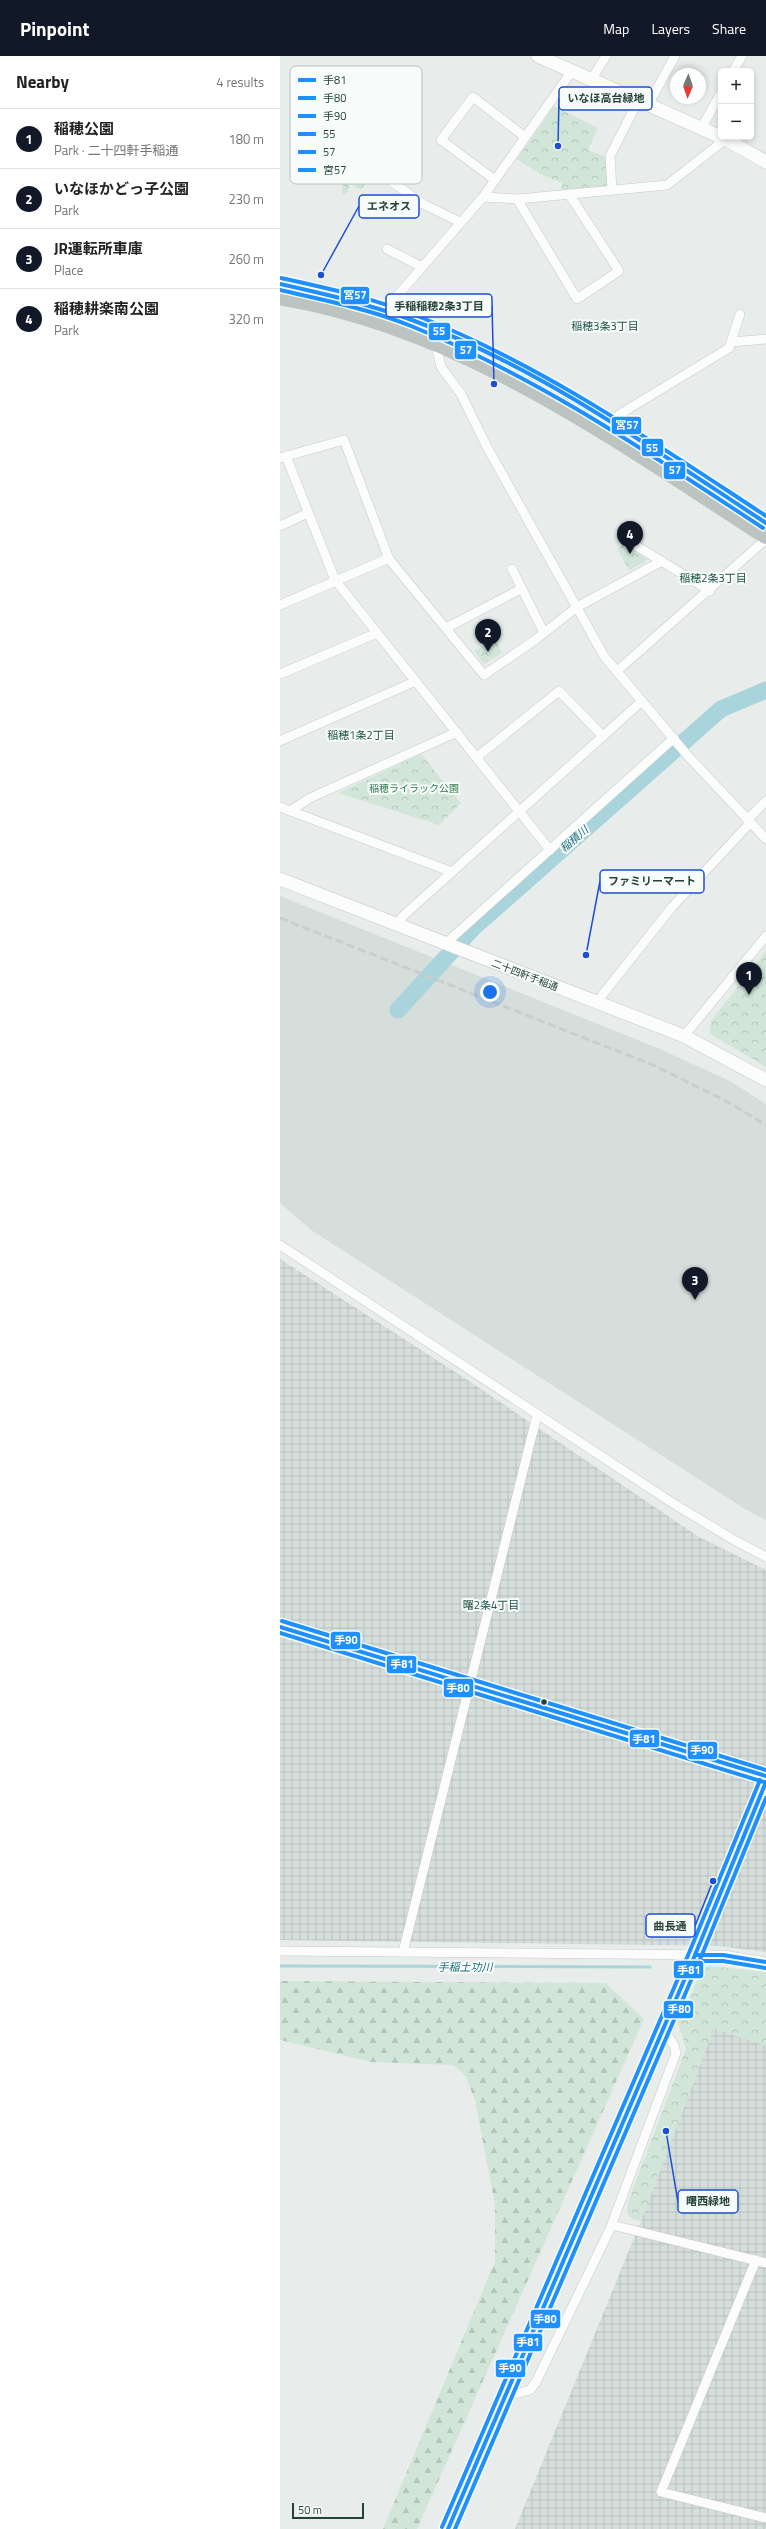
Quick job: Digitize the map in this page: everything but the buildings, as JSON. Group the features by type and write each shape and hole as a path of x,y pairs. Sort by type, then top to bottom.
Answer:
{"highway":[{"path":"280,284 314,290 385,310 498,358 559,389 607,427 766,538"},
{"path":"280,298 311,302 381,323 493,369 607,427 766,523"}],"street":[{"path":"538,56 591,80 644,101 718,135"},
{"path":"591,80 606,56"},
{"path":"612,190 610,156 644,101 675,56"},
{"path":"735,68 742,56"},
{"path":"385,310 483,197 572,71"},
{"path":"495,180 441,140 473,96 525,138"},
{"path":"702,127 718,99"},
{"path":"483,197 517,199 667,185 721,140"},
{"path":"727,140 766,162"},
{"path":"395,184 423,204 460,222"},
{"path":"517,199 578,299 619,271 569,194"},
{"path":"387,249 422,267"},
{"path":"607,427 729,348 740,314"},
{"path":"732,342 766,339"},
{"path":"436,345 441,367 461,394 487,447 604,656 688,756 766,839"},
{"path":"550,850 335,580 308,513 283,457 344,440 389,558 484,675 544,633 577,607 662,561"},
{"path":"280,526 308,513"},
{"path":"617,671 710,591 766,538"},
{"path":"635,545 710,591"},
{"path":"280,605 389,558"},
{"path":"512,569 544,633"},
{"path":"446,628 522,589"},
{"path":"280,674 377,633"},
{"path":"280,741 416,681"},
{"path":"477,757 559,691 603,736"},
{"path":"398,924 403,916 642,701"},
{"path":"290,811 310,798 456,732"},
{"path":"448,945 550,850 675,740"},
{"path":"596,1002 672,907 766,801"},
{"path":"280,807 452,872"},
{"name":"二十四軒手稲通","path":"280,879 684,1036 766,1080"},
{"path":"684,1036 766,936"},
{"path":"280,1245 671,1502 734,1540 766,1557"},
{"path":"402,1952 471,1686 537,1415"},
{"path":"280,1627 766,1776"},
{"path":"448,2529 695,1955 766,1782"},
{"path":"280,1951 724,1955 766,1962"},
{"path":"504,2397 530,2390 536,2382 612,2225 676,2053 674,2045 663,2029"},
{"path":"612,2225 766,2263"},
{"path":"756,2260 660,2492 766,2518"}],"shaded area":[{"path":"280,896 660,1049 730,1081 766,1104 766,1520 745,1509 311,1230 280,1203"},
{"path":"280,1259 463,1377 699,1537 766,1570 766,1952 719,1946 280,1940"},
{"path":"714,2028 766,2046 766,2529 515,2529 641,2221"}],"green space":[{"path":"554,106 598,128 588,150 606,157 608,183 606,186 561,190 562,183 540,174 517,159"},
{"path":"343,184 350,184 347,193 343,195"},
{"path":"350,184 365,184 361,190"},
{"path":"625,544 647,559 645,562 629,570 617,549"},
{"path":"495,639 502,653 484,664 474,651"},
{"name":"稲穂ライラック公園","path":"421,754 461,803 439,825 338,793"},
{"path":"766,951 766,1067 710,1034 711,1021"},
{"path":"709,1966 766,1972 766,2046 714,2028 641,2221 633,2220 627,2213 628,2202 686,2049 678,2023 702,1970"},
{"path":"280,1981 606,1983 644,2019 417,2529 383,2529 495,2261 495,2205 475,2100 465,2075 453,2065 371,2062 280,2040"}],"waterway":[{"name":"稲積川","path":"398,1010 473,928 721,709 766,690"},
{"name":"手稲土功川","path":"280,1966 650,1967"}],"railway":[{"path":"280,918 653,1065 728,1102 766,1125"}],"transit line":[{"name":"宮57","path":"281,278 382,303 462,335 507,357 552,381 639,433 766,516"},
{"name":"55","path":"280,284 396,314 459,339 505,361 594,411 766,523"},
{"name":"57","path":"280,290 346,305 395,320 458,346 504,369 592,418 763,528"},
{"name":"手90","path":"282,1621 766,1770"},
{"name":"手81","path":"280,1627 766,1776"},
{"name":"手80","path":"280,1633 764,1782"},
{"name":"手90","path":"442,2527 689,1953 760,1780"},
{"name":"手81","path":"448,2529 695,1955 766,1782"},
{"name":"手80","path":"455,2529 701,1957 766,1798"},
{"name":"手81","path":"695,1955 723,1955 766,1962"},
{"name":"手80","path":"695,1961 723,1961 765,1968"}],"place":[{"name":"いなほ高台緑地","path":"558,146"},
{"name":"エネオス","path":"321,275"},
{"name":"手稲稲穂2条3丁目","path":"494,384"},
{"name":"稲穂耕楽南公園","path":"630,554"},
{"name":"いなほかどっ子公園","path":"488,652"},
{"name":"ファミリーマート","path":"586,955"},
{"name":"稲穂公園","path":"749,995"},
{"name":"JR運転所車庫","path":"695,1300"},
{"name":"曲長通","path":"713,1881"},
{"name":"曙西緑地","path":"666,2131"}],"district":[{"name":"稲穂3条3丁目","path":"605,326"},
{"name":"稲穂2条3丁目","path":"713,578"},
{"name":"稲穂1条2丁目","path":"361,735"},
{"name":"曙2条4丁目","path":"491,1605"}]}
